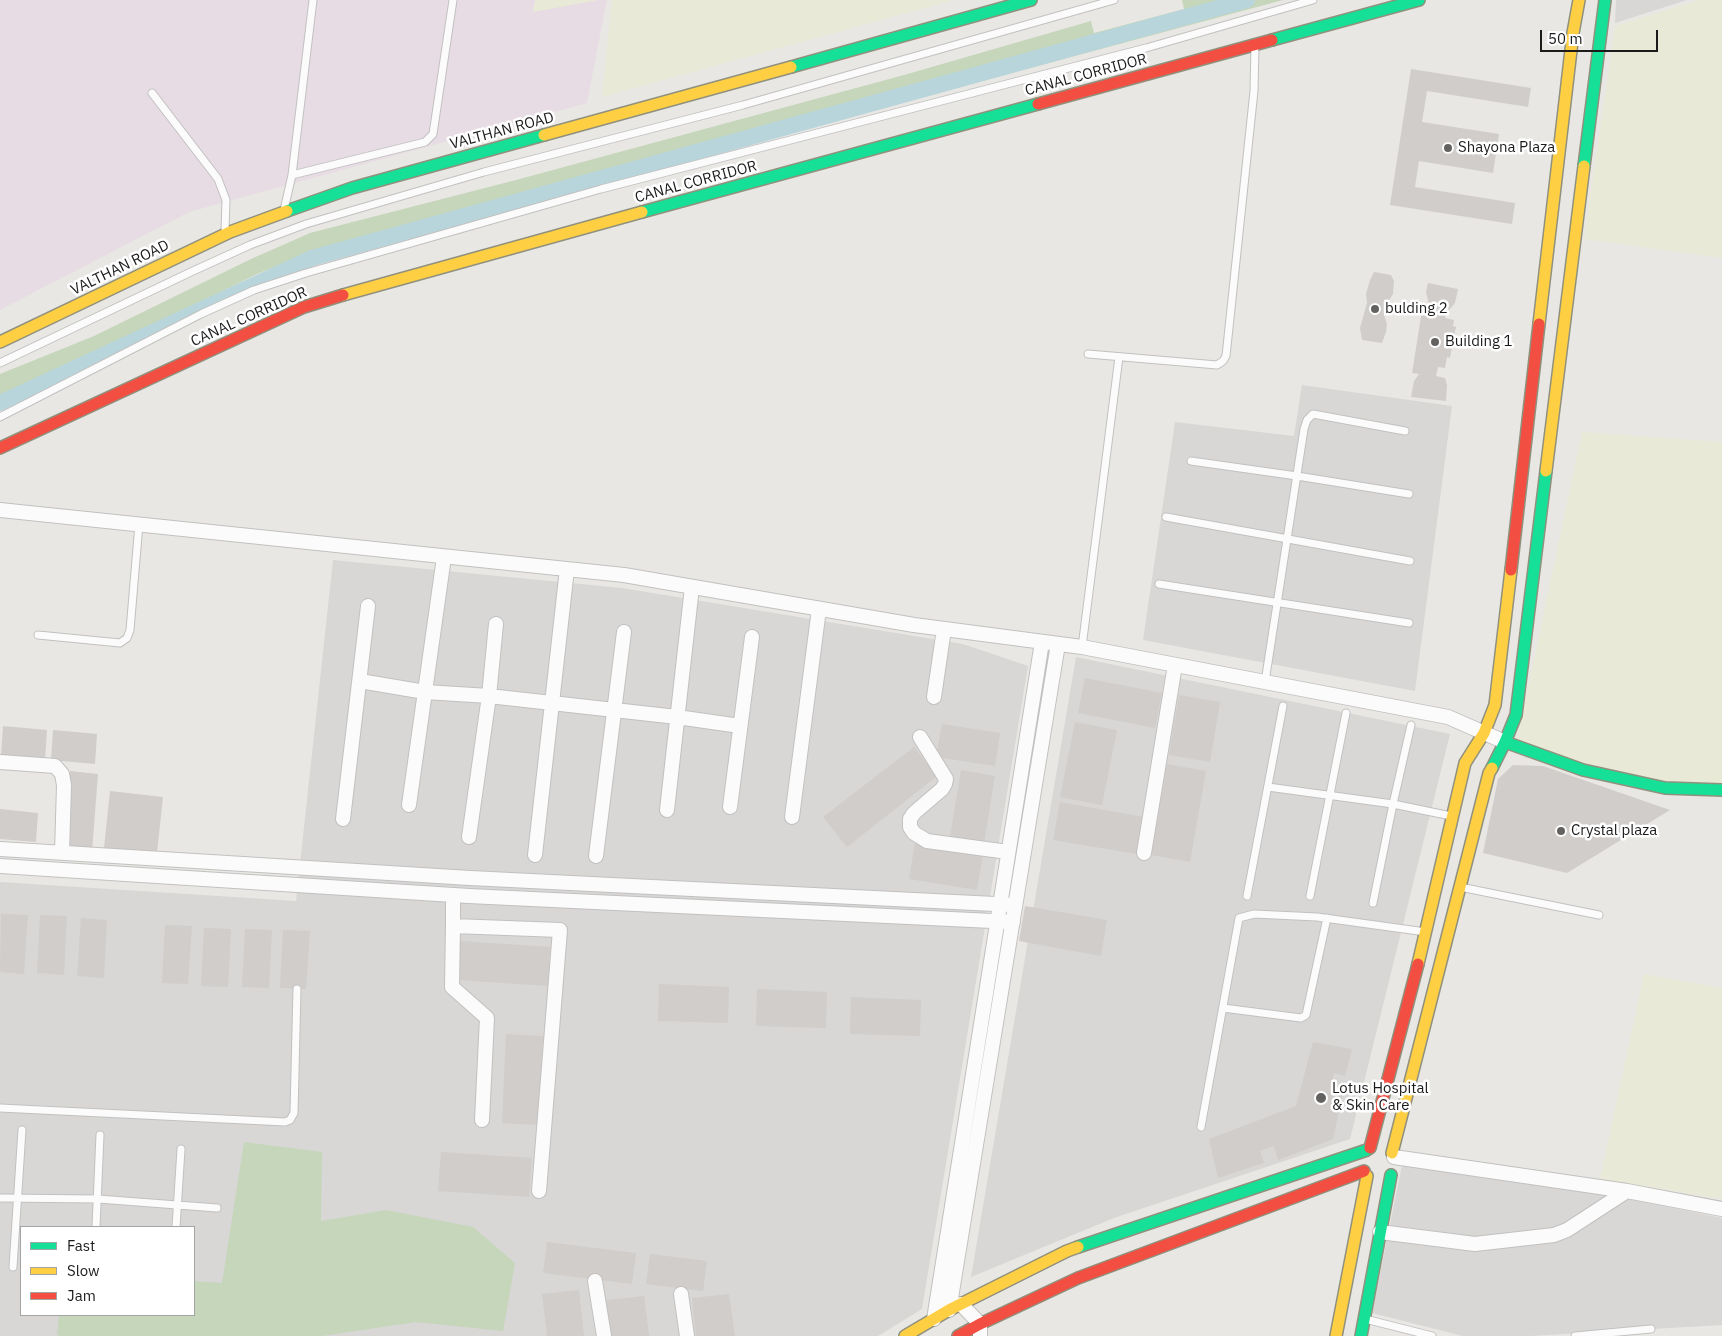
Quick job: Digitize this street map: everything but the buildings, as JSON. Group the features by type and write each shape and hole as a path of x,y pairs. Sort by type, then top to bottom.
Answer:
{"street":[{"name":"VALTHAN ROAD","path":"0,342 224,234 352,188 1032,0"},
{"name":"CANAL CORRIDOR","path":"0,448 304,307 368,287 1419,0"},
{"path":"1336,1336 1366,1174 1361,1162 1362,1158 1368,1149 1426,932 1465,763 1484,732 1495,705 1573,33 1579,0"},
{"path":"1361,1336 1391,1174 1395,1166 1393,1155 1489,773 1516,715 1604,0"},
{"path":"0,510 624,575 944,629 1082,647 1448,717 1505,742 1583,770 1665,788 1722,790"},
{"path":"409,805 444,557"},
{"path":"535,855 567,569"},
{"path":"667,810 692,587"},
{"path":"343,819 368,606"},
{"path":"792,817 819,609"},
{"path":"469,837 489,696 496,624"},
{"path":"934,697 944,629"},
{"path":"596,856 616,710 624,632"},
{"path":"730,808 752,638"},
{"path":"934,1319 1042,642"},
{"path":"955,1307 1012,922 1058,644"},
{"path":"1144,853 1175,665"},
{"path":"360,681 425,692 489,696 740,726"},
{"path":"920,737 946,779 942,789 914,813 910,819 910,827 914,833 927,841 1008,852"},
{"path":"0,762 55,766 62,774 64,785 62,852"},
{"path":"0,849 470,878 1016,905"},
{"path":"0,866 454,895 1012,922"},
{"path":"454,895 452,986 487,1018 482,1120"},
{"path":"453,926 560,930 539,1191"},
{"path":"905,1336 955,1307 1067,1251 1379,1146 1384,1147 1393,1155 1626,1191 1722,1210"},
{"path":"958,1336 980,1330 1078,1278 1366,1174 1377,1180 1387,1178 1391,1174"},
{"path":"1380,1232 1475,1244 1554,1235 1567,1230 1626,1191"},
{"path":"595,1282 604,1336"},
{"path":"681,1294 687,1336"},
{"path":"955,1307 980,1330"}],"lane":[{"path":"284,212 292,175 313,0"},
{"path":"292,175 424,142 433,134 453,0"},
{"path":"0,363 201,267 250,245 306,224 484,172 743,105 1114,0"},
{"path":"0,416 201,314 254,290 306,272 601,189 1146,48 1313,0"},
{"path":"1088,354 1217,365 1223,362 1226,356 1254,91 1254,45"},
{"path":"152,93 218,179 226,200 224,234"},
{"path":"1082,647 1119,357"},
{"path":"1265,682 1304,429 1307,420 1313,414 1405,431"},
{"path":"1192,461 1409,494"},
{"path":"1166,517 1410,562"},
{"path":"38,635 120,642 127,638 130,630 139,524"},
{"path":"1159,584 1409,623"},
{"path":"1247,896 1283,706"},
{"path":"1310,896 1346,713"},
{"path":"1373,903 1411,725"},
{"path":"1268,787 1393,804 1453,816"},
{"path":"1460,887 1599,915"},
{"path":"1202,1127 1239,918 1254,914 1327,918 1426,932"},
{"path":"1223,1008 1301,1018 1306,1015 1327,918"},
{"path":"0,1108 285,1122 290,1120 294,1113 297,989"},
{"path":"13,1267 16,1198 22,1130"},
{"path":"96,1226 100,1135"},
{"path":"176,1226 181,1149"},
{"path":"0,1198 98,1200 217,1208"},
{"path":"1364,1318 1432,1336"},
{"path":"1575,1336 1652,1329"}],"shaded area":[{"path":"0,0 607,0 587,103 189,212 0,310"},
{"path":"1616,0 1687,0 1615,23"},
{"path":"1302,385 1452,406 1415,691 1143,640 1175,422 1294,436"},
{"path":"333,560 622,588 963,644 1028,666 922,1309 878,1336 0,1336 0,882 296,901"},
{"path":"1076,657 1450,734 1350,1139 1114,1218 971,1277"},
{"path":"1402,1165 1607,1194 1722,1218 1722,1325 1530,1336 1463,1336 1372,1313"}],"green space":[{"path":"535,0 598,0 533,12"},
{"path":"612,0 954,0 602,97"},
{"path":"1182,0 1283,0 826,123 740,145 604,175 309,253 257,274 0,401 0,374 94,336 251,259 310,233 516,180 904,75 1091,21 1094,33 1184,9"},
{"path":"1699,0 1722,0 1722,258 1584,239 1615,26"},
{"path":"1582,432 1722,442 1722,784 1666,782 1584,764 1517,740"},
{"path":"1644,974 1722,988 1722,1199 1600,1179"},
{"path":"244,1142 322,1152 321,1221 386,1210 473,1227 515,1263 503,1331 416,1322 322,1336 60,1336 57,1334 59,1316 195,1316 195,1281 222,1283"}],"waterway":[{"path":"0,403 312,258 1247,0"}],"traffic: fast":[{"path":"791,67 1031,0"},
{"path":"1272,40 1419,0"},
{"path":"1584,166 1605,0"},
{"path":"642,212 1038,104"},
{"path":"287,211 352,188 544,135"},
{"path":"1492,768 1516,715 1546,471"},
{"path":"1505,742 1583,770 1665,788 1722,790"},
{"path":"1078,1247 1367,1150"},
{"path":"1361,1336 1391,1175"}],"traffic: slow":[{"path":"1539,324 1573,33 1579,0"},
{"path":"544,135 791,67"},
{"path":"1546,471 1584,166"},
{"path":"0,342 230,232 287,211"},
{"path":"343,295 642,212"},
{"path":"1418,964 1465,763 1484,733 1495,705 1511,570"},
{"path":"1392,1153 1489,773 1492,768"},
{"path":"1336,1336 1367,1176"},
{"path":"905,1336 949,1310 1078,1247"}],"traffic: jam":[{"path":"1038,104 1272,40"},
{"path":"0,448 304,307 343,295"},
{"path":"1511,570 1539,324"},
{"path":"1370,1148 1418,964"},
{"path":"958,1336 1078,1278 1364,1171"}],"place":[{"name":"Shayona Plaza","path":"1448,148"},
{"name":"bulding 2","path":"1375,309"},
{"name":"Building 1","path":"1435,342"},
{"name":"Crystal plaza","path":"1561,831"},
{"name":"Lotus Hospital & Skin Care","path":"1321,1098"}]}
